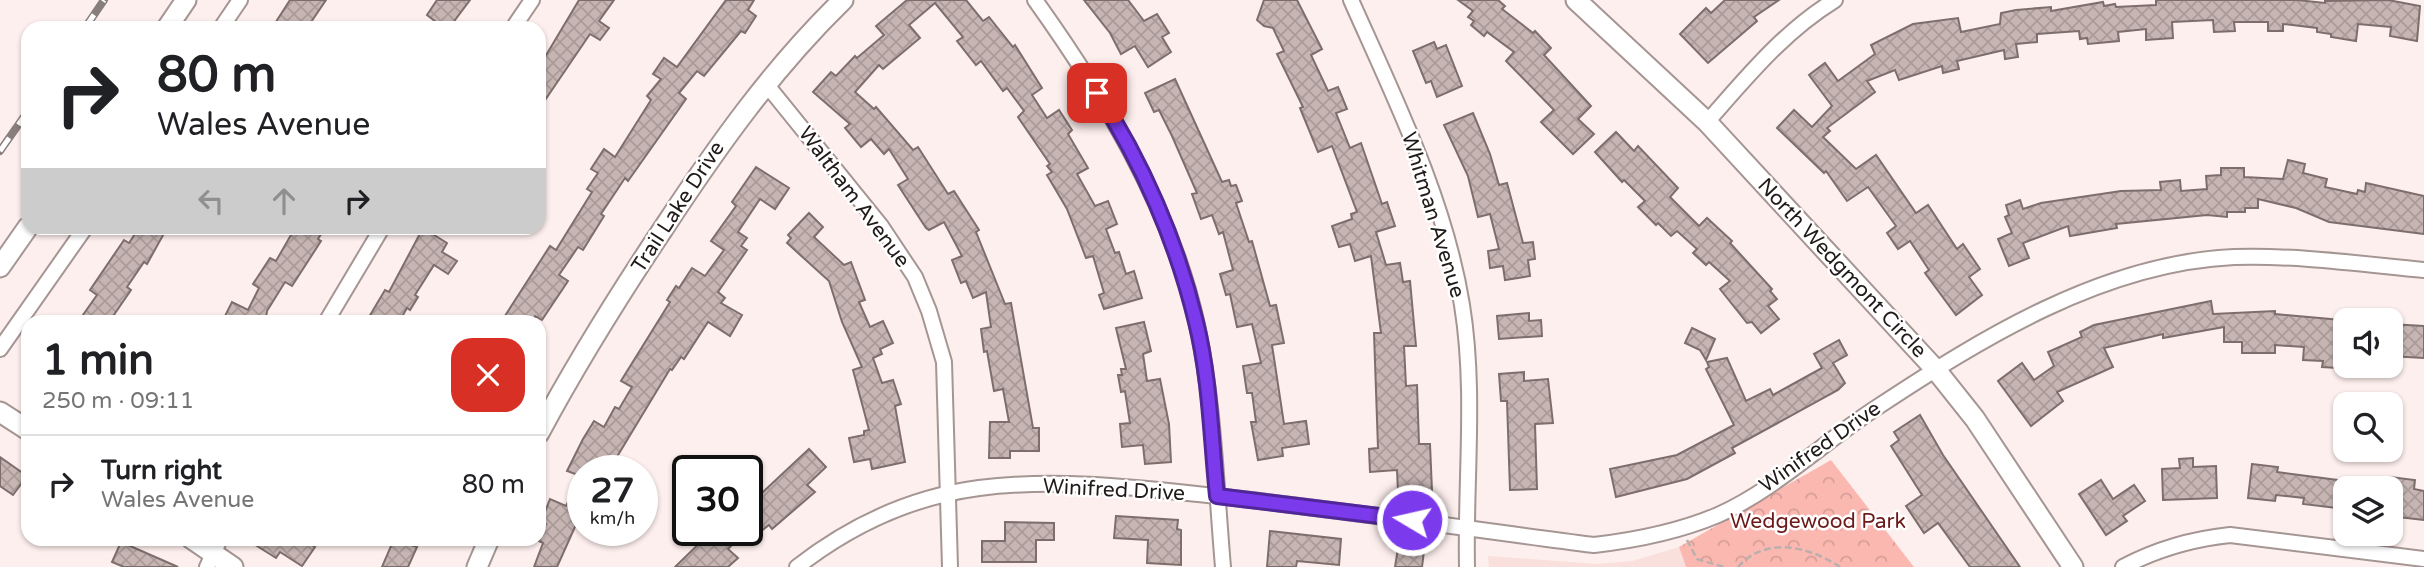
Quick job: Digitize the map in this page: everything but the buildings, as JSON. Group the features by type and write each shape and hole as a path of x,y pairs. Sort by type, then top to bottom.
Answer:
{"street":[{"path":"172,21 186,0"},
{"path":"226,21 240,0"},
{"path":"518,21 531,0"},
{"name":"Trail Lake Drive","path":"546,421 616,301 727,132 799,43 843,0"},
{"path":"1035,0 1111,114 1147,183 1182,274 1204,364 1223,567"},
{"name":"Whitman Avenue","path":"1351,0 1421,160 1462,305 1467,357 1467,567"},
{"name":"North Wedgmont Circle","path":"1576,0 1707,122 1936,370 1975,419 2073,567"},
{"path":"1707,122 1770,51 1806,18 1835,0"},
{"name":"Waltham Avenue","path":"766,84 881,226 915,277 944,362 950,495 950,567"},
{"path":"0,267 22,235"},
{"path":"24,315 80,235"},
{"path":"330,315 378,235"},
{"name":"Winifred Drive","path":"797,567 861,523 908,505 979,488 1059,484 1331,508 1594,545 1637,539 1681,528 1720,514 1790,471 1874,409 1936,370 2061,302 2115,280 2173,266 2232,257 2292,257 2424,270"},
{"path":"0,349 21,319"},
{"path":"0,412 21,426"},
{"path":"2123,567 2167,547 2230,535 2424,559"},
{"path":"477,567 486,546"},
{"path":"214,553 233,567"}],"path":[{"path":"1681,528 1697,559 1724,567"},
{"path":"1738,567 1751,552 1782,547 1818,552 1840,567"}],"shaded area":[{"path":"1679,547 1686,567 1489,567 1488,556 1598,564 1632,561"}],"green space":[{"name":"Wedgewood Park","path":"1831,460 1914,567 1686,567 1679,547"}],"railway":[{"path":"90,21 104,0"},
{"path":"0,151 21,121"}],"route":[{"path":"1097,93 1147,183 1182,274 1196,322 1204,364 1217,496 1412,520"}]}
